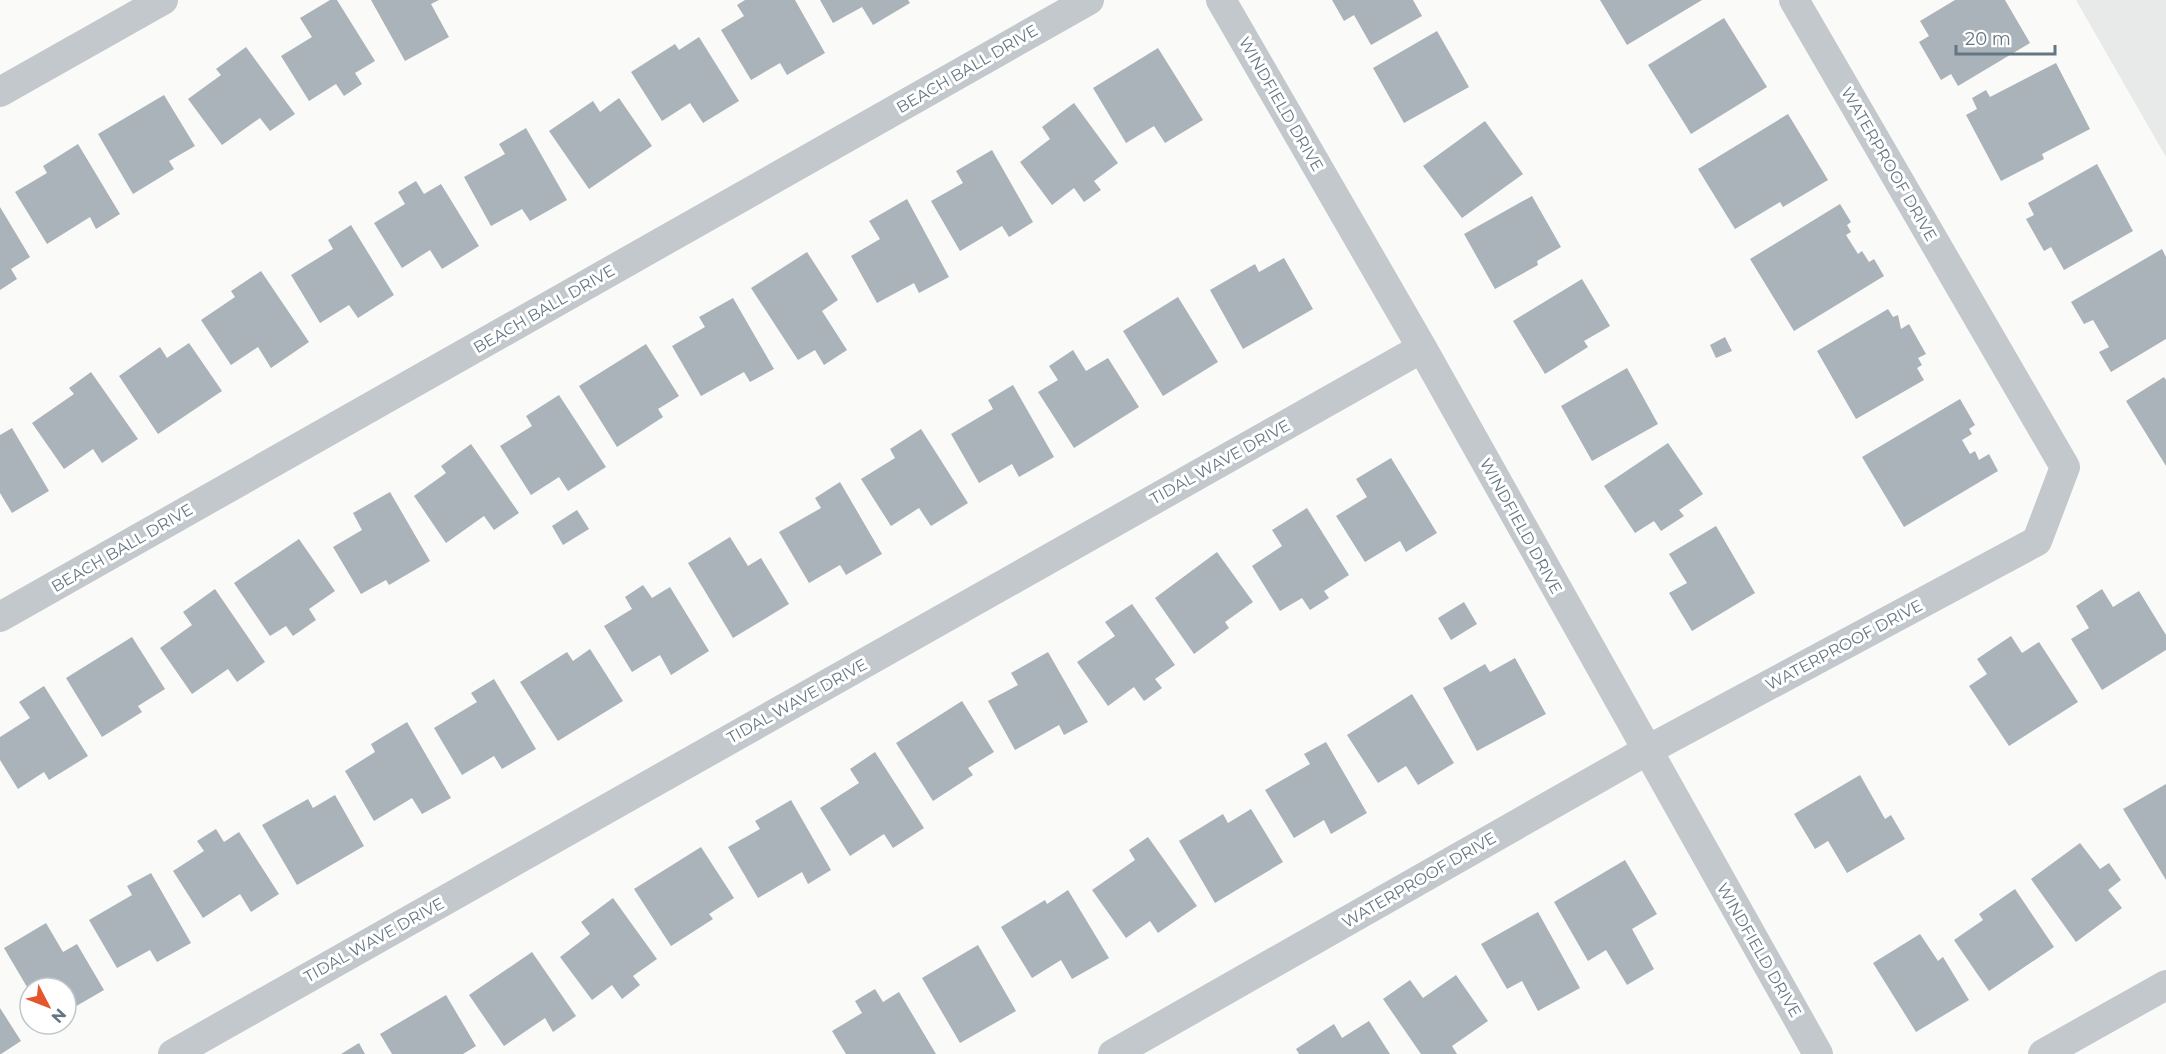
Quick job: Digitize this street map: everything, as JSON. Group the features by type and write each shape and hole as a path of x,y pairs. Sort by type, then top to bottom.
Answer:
{"street":[{"path":"0,92 163,0"},
{"name":"BEACH BALL DRIVE","path":"0,617 1089,0"},
{"name":"WINDFIELD DRIVE","path":"1221,0 1422,348 1818,1054"},
{"name":"WATERPROOF DRIVE","path":"1113,1054 1646,751 2037,541 2065,467 1794,0"},
{"name":"TIDAL WAVE DRIVE","path":"173,1054 1422,348"},
{"path":"2043,1054 2166,985"}],"shaded area":[{"path":"2076,0 2166,0 2166,157"}],"building":[{"path":"330,0 337,0 375,61 355,73 362,84 344,96 336,84 309,101 281,56 312,37 300,18"},
{"path":"371,0 439,0 431,4 449,37 405,61"},
{"path":"745,0 795,0 825,53 787,75 780,63 751,80 721,30 744,16 737,5"},
{"path":"820,0 908,0 910,3 873,25 862,7 833,23"},
{"path":"1332,0 1413,0 1422,16 1371,45 1354,15 1344,21"},
{"path":"1600,0 1702,0 1627,45"},
{"path":"1955,0 2005,0 2030,43 1958,86 1951,74 1941,80 1919,42 1929,36 1920,21"},
{"path":"1724,18 1767,87 1691,134 1648,65"},
{"path":"1437,31 1469,87 1404,123 1373,68"},
{"path":"699,37 739,101 703,123 690,103 662,121 631,72 675,44 679,50"},
{"path":"246,47 295,114 270,131 260,118 222,145 188,99 221,75 216,69"},
{"path":"1158,48 1203,120 1165,143 1154,126 1126,143 1093,88"},
{"path":"2056,63 2090,129 2042,154 2044,159 2001,181 1966,115 1977,109 1972,98 1986,90 1990,97"},
{"path":"164,95 195,146 169,161 174,169 133,194 98,134"},
{"path":"619,98 652,146 589,189 549,131 593,101 600,112"},
{"path":"1074,103 1118,163 1094,181 1101,190 1084,202 1074,188 1052,205 1020,162 1050,139 1042,127"},
{"path":"1788,114 1828,180 1783,207 1780,202 1735,229 1698,169"},
{"path":"1485,121 1523,174 1462,218 1423,166"},
{"path":"526,128 567,200 530,221 522,209 491,226 464,177 505,154 499,144"},
{"path":"78,144 120,214 96,229 90,217 47,244 15,192 47,173 43,166"},
{"path":"992,150 1033,222 1009,237 1002,226 960,251 931,201 963,183 956,171"},
{"path":"2097,164 2133,231 2064,270 2051,247 2044,251 2026,219 2034,215 2028,203"},
{"path":"416,181 424,194 441,184 479,246 442,269 430,250 402,268 374,223 405,204 398,192"},
{"path":"1532,196 1561,247 1537,261 1538,265 1495,289 1464,234"},
{"path":"907,199 949,277 919,293 914,283 877,303 851,256 880,239 869,221"},
{"path":"1840,204 1851,222 1847,225 1851,232 1846,235 1858,254 1862,251 1869,262 1874,259 1884,276 1794,331 1750,259"},
{"path":"0,207 30,257 11,269 17,279 0,290"},
{"path":"351,225 394,295 358,318 349,305 320,323 291,275 333,249 328,240"},
{"path":"2162,249 2166,257 2166,339 2111,372 2099,352 2109,347 2093,320 2084,324 2071,302"},
{"path":"807,252 838,300 822,311 847,350 824,365 815,350 798,360 751,288"},
{"path":"1284,258 1313,309 1243,349 1210,290 1255,264 1259,272"},
{"path":"261,271 309,342 271,368 258,347 231,365 201,320 235,297 231,291"},
{"path":"1582,279 1610,326 1584,341 1588,347 1545,374 1513,321"},
{"path":"1178,297 1218,362 1163,396 1123,331"},
{"path":"733,298 774,369 750,382 744,372 701,396 672,346 705,327 699,317"},
{"path":"1888,309 1893,317 1898,315 1901,329 1909,324 1926,354 1918,358 1922,365 1917,368 1924,380 1856,419 1817,351"},
{"path":"1725,337 1732,351 1716,358 1710,345"},
{"path":"189,343 222,391 158,434 119,376 160,347 167,358"},
{"path":"646,344 679,396 658,409 663,417 617,447 579,386"},
{"path":"1073,350 1086,371 1108,358 1139,407 1074,448 1038,392 1058,380 1049,366"},
{"path":"1627,368 1658,424 1592,461 1561,406"},
{"path":"91,372 138,439 102,463 93,449 64,469 32,423 74,394 69,388"},
{"path":"2164,377 2166,380 2166,466 2126,401"},
{"path":"1013,385 1054,457 1019,477 1012,464 979,483 951,434 993,409 988,400"},
{"path":"559,395 606,467 568,491 559,477 531,495 500,446 532,426 526,416"},
{"path":"1960,399 1975,425 1969,429 1972,434 1962,440 1970,454 1975,451 1979,460 1989,454 1998,471 1904,527 1862,457"},
{"path":"12,428 49,491 12,513 0,493 0,435"},
{"path":"921,429 968,503 931,526 919,508 891,526 861,479 895,458 890,449"},
{"path":"1668,443 1703,494 1679,510 1684,516 1661,531 1654,521 1635,533 1604,486"},
{"path":"471,444 519,513 494,530 484,516 446,543 414,496 446,473 441,466"},
{"path":"1391,458 1437,533 1406,552 1400,541 1365,562 1336,516 1367,497 1356,479"},
{"path":"840,482 882,554 846,575 840,565 809,583 779,532 821,508 815,498"},
{"path":"390,492 430,561 389,585 386,580 361,594 333,547 362,530 353,513"},
{"path":"1307,508 1349,575 1324,591 1329,598 1310,610 1302,598 1280,611 1252,566 1282,546 1272,530"},
{"path":"577,510 589,529 563,545 552,526"},
{"path":"1716,526 1755,593 1692,631 1669,593 1687,583 1669,554"},
{"path":"730,537 748,566 761,558 789,604 733,638 688,563"},
{"path":"299,539 335,591 309,609 316,620 293,636 286,626 270,636 234,583"},
{"path":"1217,552 1253,602 1225,622 1229,628 1194,654 1155,598"},
{"path":"643,585 652,598 670,587 709,651 671,675 660,655 632,672 604,626 632,609 625,597"},
{"path":"215,589 265,662 237,682 228,669 192,694 160,648 192,625 183,612"},
{"path":"2102,589 2113,607 2139,591 2166,635 2166,650 2102,690 2071,639 2089,628 2076,606"},
{"path":"1464,602 1477,624 1451,640 1438,618"},
{"path":"1132,604 1175,665 1155,679 1162,688 1144,701 1134,687 1108,706 1077,662 1115,636 1105,622"},
{"path":"2011,636 2022,653 2039,642 2078,702 2009,746 1969,686 1987,674 1977,659"},
{"path":"132,637 165,689 138,706 142,712 102,737 66,678"},
{"path":"590,649 623,701 558,741 520,682 567,652 573,661"},
{"path":"1048,652 1088,722 1064,735 1059,725 1015,750 988,701 1018,685 1011,673"},
{"path":"1515,658 1546,714 1477,751 1443,688 1485,664 1490,672"},
{"path":"494,679 536,749 502,769 494,756 462,775 434,728 477,702 471,693"},
{"path":"44,686 88,756 49,780 44,772 18,789 0,760 0,737 30,718 19,702"},
{"path":"1412,694 1454,763 1418,785 1406,766 1378,783 1347,735"},
{"path":"962,701 994,752 968,768 973,775 933,801 896,743"},
{"path":"407,722 451,798 422,814 412,798 374,821 345,771 375,752 371,744"},
{"path":"1326,742 1367,813 1331,834 1324,820 1294,838 1265,790 1310,764 1304,754"},
{"path":"875,752 924,828 893,848 884,834 850,856 820,808 859,783 850,769"},
{"path":"1860,775 1885,819 1891,815 1905,839 1847,873 1828,841 1815,849 1794,814"},
{"path":"2166,784 2166,880 2123,809"},
{"path":"335,795 364,846 297,885 262,825 308,799 313,808"},
{"path":"791,800 831,870 808,884 802,872 758,898 728,847 760,829 755,821"},
{"path":"1251,809 1283,862 1215,903 1179,841 1223,814 1228,823"},
{"path":"216,829 224,842 239,832 279,894 251,912 240,894 203,918 173,871 204,851 197,841"},
{"path":"1148,837 1197,906 1158,933 1150,921 1126,938 1092,890 1135,860 1129,850"},
{"path":"2080,843 2100,869 2109,863 2121,880 2108,890 2122,908 2076,942 2031,879"},
{"path":"701,847 734,898 709,914 713,919 671,946 634,889"},
{"path":"1625,860 1657,914 1632,929 1654,969 1627,985 1606,950 1588,961 1554,902"},
{"path":"151,873 191,943 157,962 150,950 117,968 89,920 132,895 127,886"},
{"path":"2015,889 2054,947 1989,991 1954,940 1983,920 1979,914"},
{"path":"1068,890 1109,958 1072,979 1061,960 1032,978 1001,927 1045,900 1047,904"},
{"path":"613,898 657,959 633,976 640,985 622,999 612,985 592,1000 560,957 590,934 581,922"},
{"path":"1538,912 1580,988 1538,1011 1522,981 1507,989 1481,944"},
{"path":"46,923 63,952 77,944 104,990 78,1005 78,976 21,976 4,948"},
{"path":"1920,934 1938,961 1943,957 1969,1000 1916,1032 1873,963"},
{"path":"978,945 1016,1011 960,1043 922,978"},
{"path":"532,952 576,1016 553,1032 545,1018 504,1046 469,995"},
{"path":"1456,975 1488,1021 1452,1046 1457,1054 1421,1054 1383,999 1410,980 1423,998"},
{"path":"875,989 883,1002 899,992 936,1054 846,1054 832,1031 862,1013 855,1001"},
{"path":"446,995 476,1046 463,1054 392,1054 380,1034"},
{"path":"0,1008 21,1041 1,1054 0,1054"},
{"path":"1369,1021 1390,1054 1299,1054 1296,1049 1334,1024 1342,1038"},
{"path":"359,1043 365,1054 341,1054"}]}
